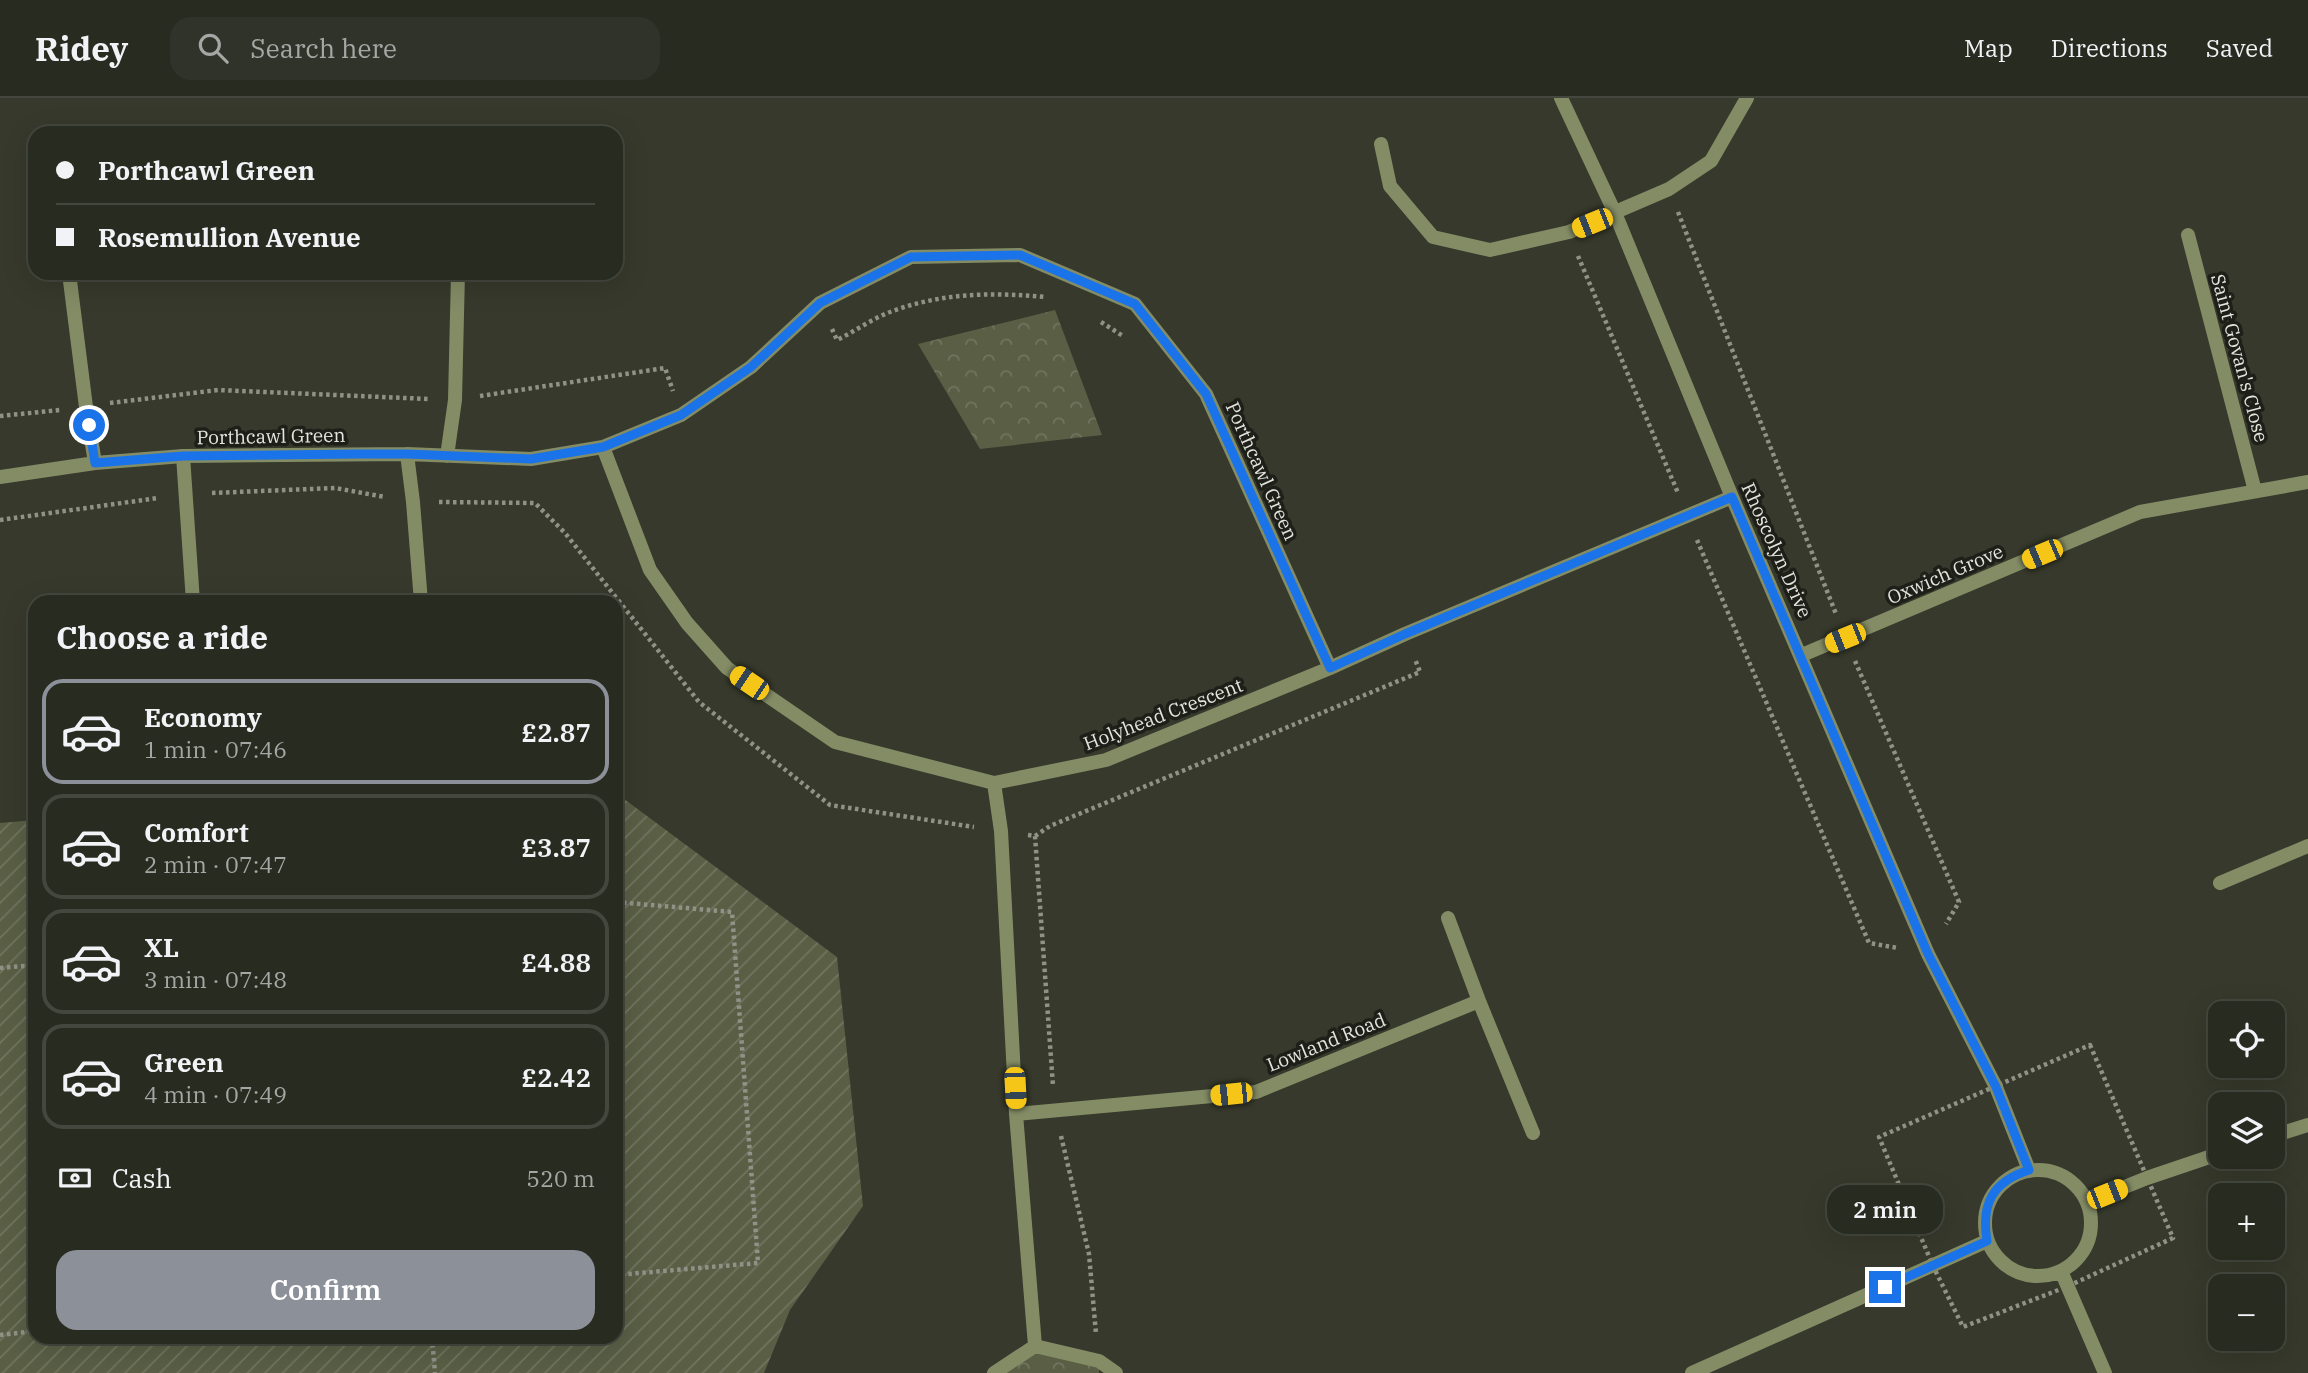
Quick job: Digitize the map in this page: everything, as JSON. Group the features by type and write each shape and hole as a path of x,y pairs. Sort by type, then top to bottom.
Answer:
{"street":[{"name":"Rhoscolyn Drive","path":"1561,98 1615,213 1732,497 1928,954 1996,1087 2029,1170"},
{"path":"1381,144 1390,186 1433,237 1490,250 1569,232 1669,189 1711,161 1747,98"},
{"name":"Saint Govan's Close","path":"2188,235 2255,491"},
{"name":"Porthcawl Green","path":"0,477 95,463 183,456 407,454 531,459 603,447 681,415 751,367 820,303 911,257 1020,255 1135,304 1206,394 1330,668"},
{"path":"70,280 95,463"},
{"path":"447,456 455,400 458,280"},
{"name":"Holyhead Crescent","path":"603,447 650,570 687,623 727,668 835,742 994,783 1106,760 1732,497"},
{"path":"407,454 420,595"},
{"path":"183,456 193,595"},
{"name":"Oxwich Grove","path":"1802,655 2140,512 2308,482"},
{"path":"994,783 1001,831 1016,1114 1035,1346"},
{"path":"2220,883 2308,846"},
{"path":"1448,918 1533,1133"},
{"name":"Lowland Road","path":"1016,1114 1256,1092 1479,1001"},
{"path":"2285,1132 2308,1125"},
{"path":"2087,1202 2208,1157"},
{"path":"2029,1170 2046,1170 2063,1176 2077,1187 2087,1202 2091,1228 2082,1254 2061,1271 2047,1276 2032,1276 2004,1265 1987,1241 1985,1218 1991,1196 2001,1184 2014,1175 2029,1170"},
{"path":"1692,1373 1987,1241"},
{"path":"2061,1271 2105,1373"},
{"path":"994,1373 1035,1346 1099,1360 1116,1373"}],"path":[{"path":"1669,189 1845,638"},
{"path":"820,303 837,340 890,312 951,296 997,293 1045,297 1055,302"},
{"path":"1098,320 1133,343"},
{"path":"0,416 218,390 455,400 665,368 681,415"},
{"path":"0,520 186,494 335,488 413,502 534,503 565,533 614,595"},
{"path":"623,606 699,702 830,804 1035,836 1050,826 1420,672 1405,634"},
{"path":"1035,836 1055,1111 1089,1254 1099,1360"},
{"path":"623,903 732,912 758,1263 623,1274"},
{"path":"0,968 28,966"},
{"path":"2090,1045 2173,1238 2066,1287 1963,1327 1933,1266 1879,1137 1996,1087 2090,1045"},
{"path":"0,1335 28,1332"},
{"path":"433,1344 435,1373"}],"green space":[{"path":"1055,310 1102,435 980,449 918,344"},
{"path":"623,798 837,957 863,1206 790,1310 764,1373 0,1373 0,823 28,821 28,1344 623,1344"},
{"path":"1035,1346 1099,1361 1099,1373 994,1373"}],"route":[{"path":"89,425 95,463 183,456 357,454 531,459 603,447 681,415 751,367 820,303 911,257 1020,255 1135,304 1206,394 1330,668 1732,497 1928,954 1996,1087 2029,1170 2014,1175 2001,1184 1991,1196 1984,1226 1987,1241 1885,1287"}]}
